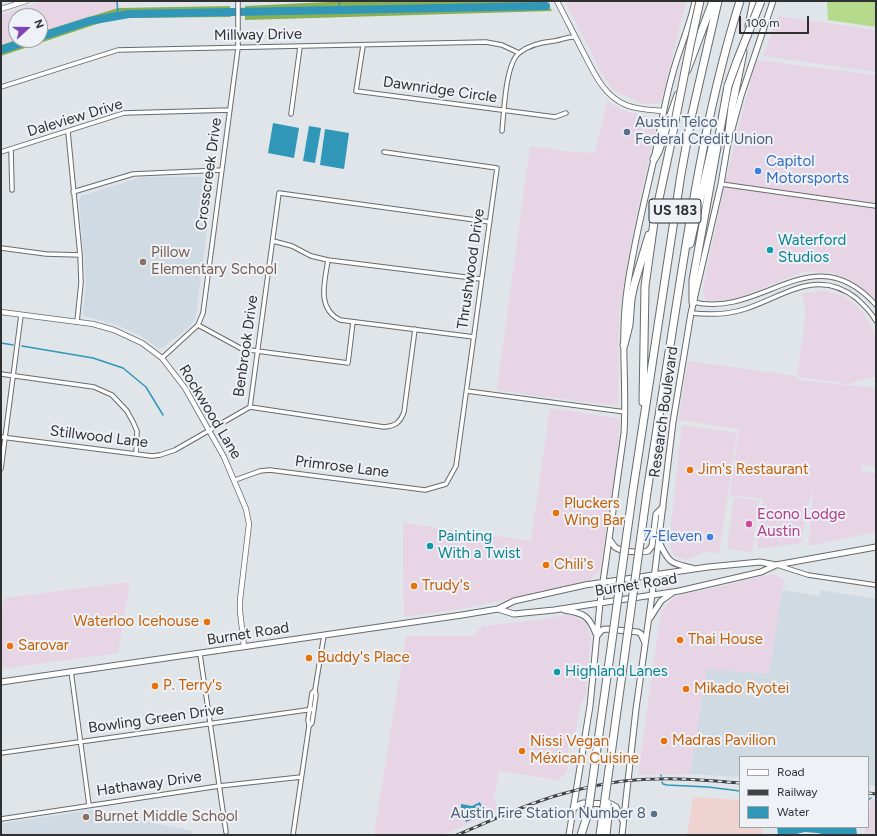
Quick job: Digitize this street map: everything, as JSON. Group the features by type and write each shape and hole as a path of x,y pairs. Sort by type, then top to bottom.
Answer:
{"highway":[{"path":"642,422 645,286 654,222 700,1"},
{"path":"654,159 658,152 713,1"},
{"name":"US 183","path":"586,835 642,422 694,102 718,1"},
{"name":"US 183","path":"600,835 647,492 696,178 728,40 740,1"},
{"path":"728,140 732,106 754,1"},
{"path":"680,280 728,86 761,1"},
{"path":"693,302 693,280 728,86"},
{"path":"624,346 634,285 654,222"},
{"path":"606,835 608,816 607,788"},
{"path":"581,835 588,813"}],"main road":[{"path":"568,835 590,706 600,603 622,455 625,412 624,308 632,258 663,111 674,67 695,1"},
{"name":"Research Boulevard","path":"622,835 636,709 649,621 663,507 672,422 693,302 721,184 728,140 741,96 774,1"},
{"path":"609,539 615,547 621,550 648,551 652,546 656,514 663,507"},
{"path":"658,541 670,561 675,564 697,569"},
{"name":"Burnet Road","path":"498,609 514,614 652,596 761,572 776,565 876,547"},
{"name":"Burnet Road","path":"1,682 200,654 498,609 514,601 585,585 697,569 760,562 776,565"},
{"path":"649,621 661,601 673,592"},
{"path":"559,609 577,612 586,617 593,626 597,636"},
{"path":"597,636 602,630 606,629 638,632 641,634 645,644"},
{"path":"572,810 583,803 611,804 616,807 624,822"}],"street":[{"path":"1,9 26,1"},
{"name":"Crosscreek Drive","path":"198,325 203,313 238,48 238,1"},
{"path":"557,1 601,84 612,96 622,103 636,109 663,111"},
{"path":"502,131 509,74 512,65 519,54 537,44 575,36"},
{"name":"Millway Drive","path":"1,87 118,50 363,46 486,42 502,45 519,54"},
{"name":"Dawnridge Circle","path":"363,46 356,91 556,117 566,113"},
{"path":"291,114 300,47"},
{"name":"Daleview Drive","path":"1,152 124,113 230,110"},
{"path":"68,132 80,255 81,283 77,322"},
{"path":"11,150 12,190"},
{"name":"Thrushwood Drive","path":"384,152 497,168 456,466 446,484"},
{"path":"73,192 133,174 222,170"},
{"path":"721,184 876,206"},
{"name":"Benbrook Drive","path":"250,408 279,193 490,222"},
{"path":"273,241 292,246 311,256 328,260 481,279"},
{"path":"1,248 46,254 80,255"},
{"path":"328,260 323,294 326,306 332,316 340,320 353,322 474,337"},
{"path":"693,302 706,305 726,304 749,298 798,279 823,276 851,285 868,297 876,306"},
{"path":"691,313 704,315 732,312 745,309 794,289 818,284 828,285 852,295 870,311 876,321"},
{"name":"Rockwood Lane","path":"1,312 93,324 114,330 142,344 162,358 185,388 224,457 246,508 249,524 240,600 244,647"},
{"path":"1,469 3,437 14,376 21,315"},
{"path":"162,358 198,325 242,349 348,363 353,322"},
{"path":"250,408 384,427 396,424 401,420 404,412 415,329"},
{"path":"1,374 94,387 112,395 127,411 137,431 136,454"},
{"path":"467,391 625,412"},
{"name":"Stillwood Lane","path":"3,437 152,456 166,454 175,450 250,408"},
{"name":"Primrose Lane","path":"235,480 260,471 270,470 425,490 446,484"},
{"path":"776,565 808,575 876,585"},
{"path":"293,835 309,726 308,720 312,709 312,693 315,690 324,635"},
{"path":"200,654 218,786 226,832"},
{"path":"71,671 89,805"},
{"name":"Bowling Green Drive","path":"1,753 312,709"},
{"name":"Hathaway Drive","path":"1,819 218,786 301,777"}],"shaded area":[{"path":"42,1 116,1 118,8 48,30 48,8 22,8"},
{"path":"565,1 686,1 661,102 655,104 642,104 613,90 601,72"},
{"path":"8,13 8,43 1,45 1,15"},
{"path":"778,16 876,30 876,72 763,56"},
{"path":"756,60 876,75 876,299 854,282 831,272 805,271 735,299 712,301 705,299 703,292 704,284 726,179"},
{"path":"607,101 622,110 657,119 629,251 619,315 618,406 497,390 530,146 572,152 595,153"},
{"name":"Pillow Elementary School","path":"142,177 214,177 196,315 189,327 159,349 141,336 117,325 84,316 83,314 86,283 79,201 81,196"},
{"path":"824,291 844,296 861,310 872,327 876,338 876,376 848,384 797,377 806,314 802,293"},
{"path":"688,361 796,376 797,380 876,388 876,467 862,465 862,471 876,473 876,532 808,546 814,489 808,504 801,543 758,549 756,536 762,512 763,499 730,495 739,429 679,420"},
{"path":"550,408 620,419 616,463 600,570 589,581 466,608 404,617 403,523 531,541"},
{"path":"682,425 737,433 719,553 703,552 686,560 674,555 669,542"},
{"path":"734,497 759,501 752,552 727,549"},
{"path":"773,574 784,580 769,674 707,669 690,774 638,775 661,611 674,597"},
{"path":"130,582 118,653 1,669 1,619 4,598"},
{"path":"782,590 819,596 820,590 876,599 876,786 869,785 869,756 739,756 739,777 690,774 707,669 769,674"},
{"path":"565,615 575,616 586,623 591,638 586,695 580,706 576,731 569,736 567,772 558,780 499,771 494,798 499,811 442,835 374,835 406,636 474,636 482,626 538,620"},
{"path":"693,797 739,800 739,828 763,828 762,835 687,835"},
{"path":"872,800 876,801 876,835 864,835 866,828 869,828 869,814"},
{"name":"Burnet Middle School","path":"91,810 192,831 192,835 1,835 1,825 5,823"}],"green space":[{"path":"349,1 546,1 552,11 245,20 245,6"},
{"path":"827,1 876,1 876,27 828,20"},
{"path":"230,6 231,17 123,18 100,23 48,40 48,30 118,8"},
{"path":"8,43 8,48 25,48 1,56 1,45"}],"water":[{"path":"273,123 299,128 294,158 268,153"},
{"path":"309,126 321,128 315,163 303,161"},
{"path":"325,129 349,133 344,169 320,165"},
{"path":"480,802 485,814 466,822 461,809 461,804 472,806"},
{"path":"777,828 856,828 857,835 828,835 805,832 792,835 778,835"}],"waterway":[{"path":"117,1 118,16"},
{"path":"339,1 340,10"},
{"path":"48,34 89,21 129,14 546,6"},
{"path":"1,50 8,48"},
{"path":"1,343 13,345"},
{"path":"22,346 93,358 123,368 146,387 163,415"},
{"path":"662,782 663,784 667,785 708,787 739,791"}],"railway":[{"path":"457,835 535,803 562,794 598,785 646,779 699,780 739,783"},
{"path":"869,793 876,794"}],"place":[{"name":"Austin Telco Federal Credit Union","path":"627,132"},
{"name":"Capitol Motorsports","path":"758,171"},
{"name":"Waterford Studios","path":"770,250"},
{"name":"Pillow Elementary School","path":"143,262"},
{"name":"Jim's Restaurant","path":"690,470"},
{"name":"Pluckers Wing Bar","path":"556,513"},
{"name":"Econo Lodge Austin","path":"749,524"},
{"name":"7-Eleven","path":"710,537"},
{"name":"Painting With a Twist","path":"430,546"},
{"name":"Chili's","path":"546,565"},
{"name":"Trudy's","path":"414,586"},
{"name":"Waterloo Icehouse","path":"207,622"},
{"name":"Thai House","path":"680,640"},
{"name":"Sarovar","path":"10,646"},
{"name":"Buddy's Place","path":"309,658"},
{"name":"Highland Lanes","path":"557,672"},
{"name":"P. Terry's","path":"155,686"},
{"name":"Mikado Ryotei","path":"686,689"},
{"name":"Madras Pavilion","path":"664,741"},
{"name":"Nissi Vegan Méxican Cuisine","path":"522,751"},
{"name":"Austin Fire Station Number 8","path":"654,814"},
{"name":"Burnet Middle School","path":"86,817"}]}
